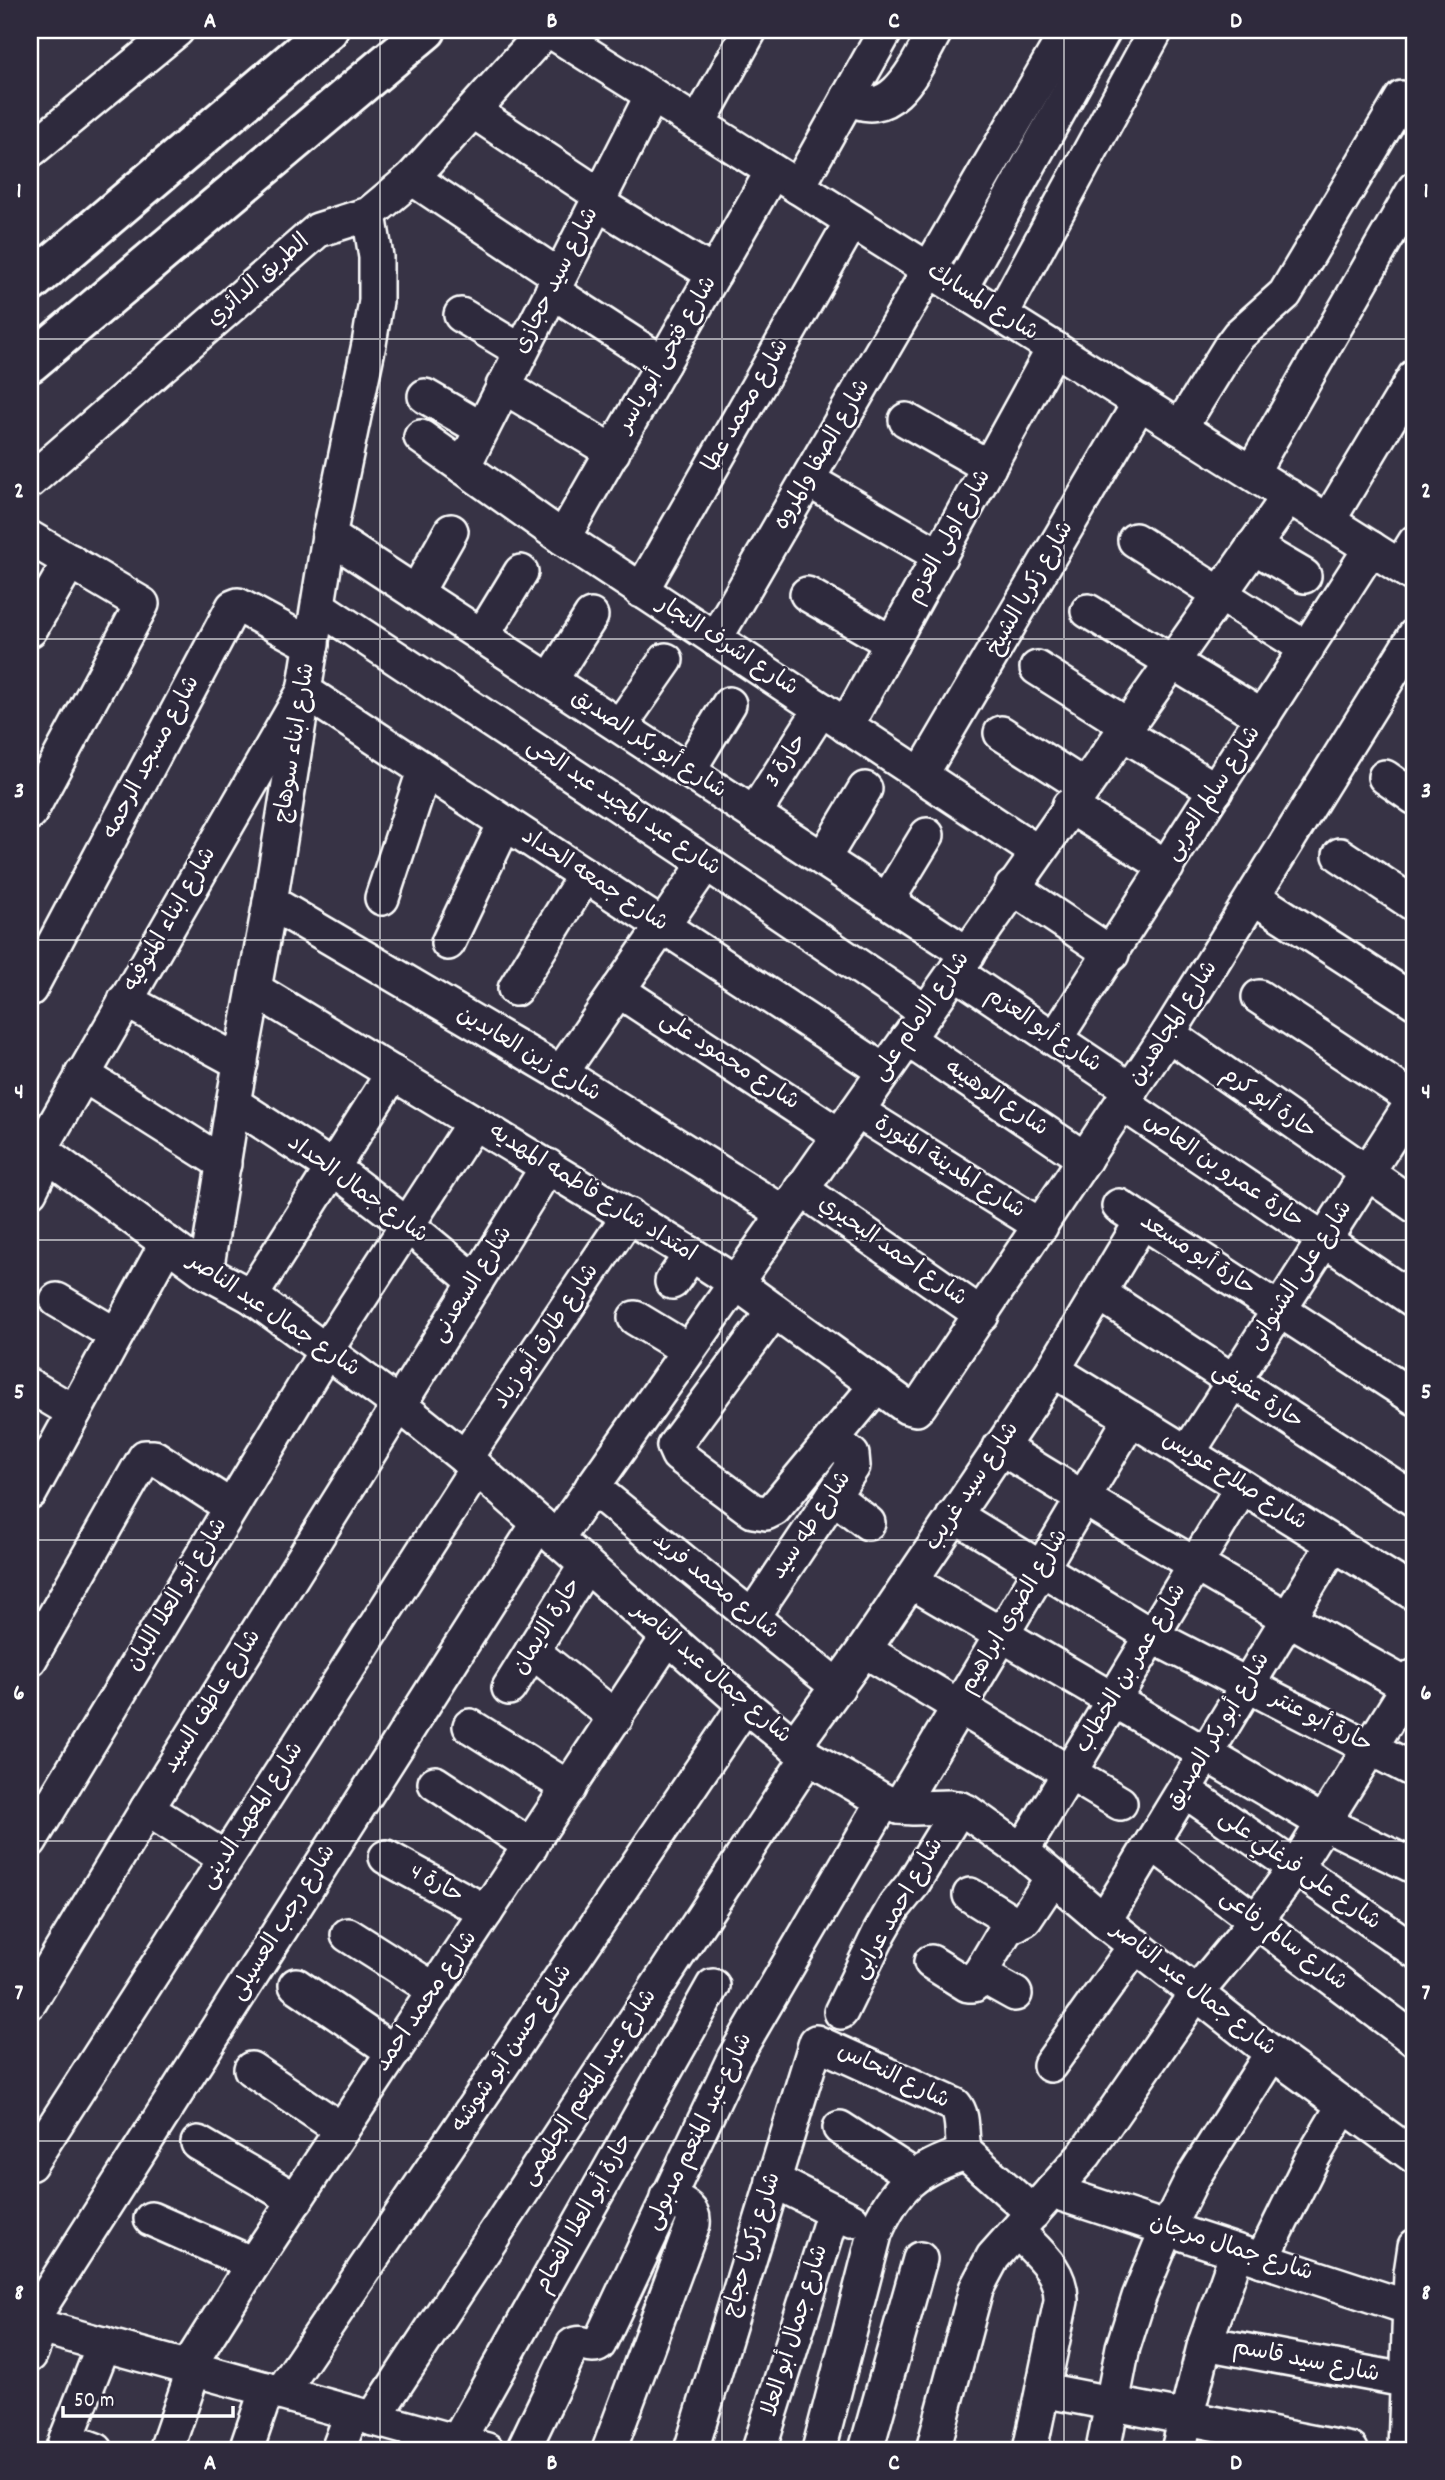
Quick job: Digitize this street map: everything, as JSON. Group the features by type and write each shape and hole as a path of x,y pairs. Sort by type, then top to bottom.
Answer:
{"highway":[{"path":"30,284 328,30"},
{"path":"30,363 416,38"}],"street":[{"path":"30,151 177,30"},
{"name":"شارع المسابك","path":"547,30 1371,548 1410,561"},
{"name":"الطريق الدائري","path":"30,481 317,230 369,214 412,178 547,30"},
{"path":"698,124 750,30"},
{"name":"شارع فتحى أبو ياسر","path":"563,538 714,274 848,97 886,30"},
{"path":"848,97 867,105 875,105 897,92 936,30"},
{"name":"شارع الصفا والمروه","path":"715,639 1069,30"},
{"path":"960,289 1104,30"},
{"path":"1001,315 1156,30"},
{"name":"شارع سيد حجازى","path":"463,467 652,95"},
{"path":"1180,428 1239,335 1285,294 1402,98"},
{"path":"473,111 599,199 714,274"},
{"path":"412,178 663,363"},
{"path":"1252,472 1415,188"},
{"name":"شارع ابناء سوهاج","path":"206,1272 233,1103 270,902 329,536 376,301 376,257 369,214"},
{"name":"شارع محمد عطا","path":"641,591 852,221"},
{"path":"461,315 521,351"},
{"name":"شارع اولى العزم","path":"834,718 892,643 1054,348"},
{"path":"1328,520 1415,376"},
{"path":"503,386 613,452"},
{"path":"425,396 482,429"},
{"name":"شارع زكريا الشيخ","path":"921,775 1140,402"},
{"path":"906,420 989,467"},
{"name":"شارع اشرف النجار","path":"421,437 641,591 1037,852"},
{"path":"808,480 940,556"},
{"name":"شارع الامام على","path":"547,1531 592,1487 1289,496"},
{"path":"416,593 451,531"},
{"name":"شارع أبو بكر الصديق","path":"329,536 887,901 961,963"},
{"path":"30,538 141,601 141,606 30,813"},
{"path":"1135,540 1307,649"},
{"path":"1253,546 1304,576"},
{"name":"شارع سالم العربى","path":"1055,1039 1371,548"},
{"path":"30,630 69,561"},
{"path":"482,636 522,572"},
{"path":"807,594 892,643"},
{"name":"شارع مسجد الرحمه","path":"30,989 233,607 239,605 312,645"},
{"name":"شارع عبد المجيد عبد الحى","path":"318,607 926,1012"},
{"path":"1088,611 1263,717"},
{"path":"551,681 591,616"},
{"name":"شارع المجاهدين","path":"920,1405 1168,1034 1255,898 1415,635"},
{"path":"620,726 666,660"},
{"path":"1037,668 1216,790"},
{"name":"شارع جمعه الحداد","path":"304,691 884,1071"},
{"name":"شارع ابناء المنوفيه","path":"30,1191 39,1149 304,691"},
{"path":"688,771 729,704"},
{"name":"حارة 3","path":"754,814 834,718"},
{"path":"1001,733 1167,867"},
{"path":"382,898 424,771"},
{"path":"1385,777 1415,798"},
{"path":"823,859 865,789"},
{"path":"449,943 505,823"},
{"path":"887,901 927,835"},
{"path":"1340,855 1415,905"},
{"path":"561,1073 706,863"},
{"path":"515,989 585,875"},
{"path":"1012,887 1112,954"},
{"path":"1255,898 1415,1002"},
{"name":"شارع زين العابدين","path":"270,902 561,1073 793,1201"},
{"name":"شارع أبو العزم","path":"961,963 1126,1097"},
{"name":"امتداد شارع فاطمه المهديه","path":"254,989 691,1254 736,1283 910,1408 916,1409 920,1405"},
{"name":"شارع محمود على","path":"618,990 848,1123"},
{"path":"1259,997 1415,1099"},
{"path":"125,1000 241,1063"},
{"name":"حارة أبو كرم","path":"1168,1034 1415,1206"},
{"name":"شارع الوهيبه","path":"907,1039 1085,1160"},
{"path":"251,1296 393,1073"},
{"path":"82,1074 224,1164"},
{"name":"حارة عمرو بن العاص","path":"1126,1097 1324,1241 1415,1301"},
{"name":"شارع على الشنوانى","path":"1187,1454 1415,1099"},
{"name":"شارع جمال الحداد","path":"233,1103 333,1168 407,1224 476,1282"},
{"name":"شارع أبو العلا اللبان","path":"30,1841 327,1349 474,1122"},
{"name":"شارع المدينة المنورة","path":"848,1123 1041,1226"},
{"name":"شارع جمال عبد الناصر","path":"39,1149 206,1272 251,1296 327,1349 398,1404 471,1463 745,1705 801,1751 892,1804 958,1808 1022,1851 1104,1920 1272,2053 1415,2157"},
{"name":"شارع السعدنى","path":"398,1404 548,1166"},
{"name":"شارع احمد البحيري","path":"793,1201 982,1315"},
{"name":"شارع سيد غريب","path":"801,1751 838,1687 1053,1370 1099,1293 1131,1213"},
{"name":"حارة أبو مسعد","path":"1131,1213 1415,1398"},
{"name":"شارع طارق أبو زياد","path":"471,1463 629,1215"},
{"path":"30,1493 167,1243"},
{"path":"672,1282 691,1254"},
{"name":"حارة عفيفى","path":"1099,1293 1415,1500"},
{"path":"58,1300 116,1335"},
{"path":"774,1311 675,1443 676,1453 753,1511 766,1513 774,1509 877,1385"},
{"path":"635,1318 688,1350"},
{"name":"شارع صلاح عويس","path":"1053,1370 1334,1544 1412,1584"},
{"path":"30,1386 74,1412"},
{"name":"شارع عاطف السيد","path":"30,2001 398,1404"},
{"name":"شارع الضوى ابراهيم","path":"892,1804 959,1707 1131,1418"},
{"name":"شارع طه سيد","path":"752,1617 853,1466 854,1459 850,1453 832,1438"},
{"path":"933,2450 976,2289 993,2257 1085,2154 1196,1992 1256,1921 1295,1868 1412,1681 1288,1619 1000,1447"},
{"path":"30,1658 145,1457 154,1457 231,1507"},
{"name":"شارع المعهد الدينى","path":"30,2164 225,1858 471,1463"},
{"name":"شارع محمد فريد","path":"592,1487 838,1687"},
{"name":"شارع عمر بن الخطاب","path":"1022,1851 1242,1487"},
{"path":"833,1496 868,1522"},
{"name":"حارة أبو عنتر","path":"954,1515 1152,1636 1415,1771"},
{"name":"شارع رجب العسيلى","path":"33,2332 547,1531"},
{"name":"شارع أبو بكر الصديق","path":"1104,1920 1334,1544"},
{"name":"حارة الايمان","path":"509,1688 586,1565"},
{"path":"910,1581 1324,1823 1415,1867"},
{"name":"شارع محمد احمد","path":"166,2450 191,2368 253,2264 668,1637"},
{"path":"864,1650 1120,1803"},
{"path":"532,1651 616,1718"},
{"name":"شارع حسن أبو شوشه","path":"246,2450 274,2391 745,1705"},
{"path":"470,1726 569,1788"},
{"name":"شارع عبد المنعم الجلهمى","path":"338,2450 801,1751"},
{"path":"435,1783 531,1846"},
{"name":"شارع على فرغلي على","path":"1184,1790 1415,1951"},
{"name":"شارع عبد المنعم مدبولى","path":"523,2450 573,2345 578,2343 593,2347 599,2344 744,2040 892,1804"},
{"name":"شارع احمد عرابى","path":"841,2012 905,1947 895,1906 912,1885 958,1808"},
{"path":"147,1809 225,1858"},
{"name":"شارع سالم رفاعى","path":"1152,1843 1415,2040"},
{"name":"حارة 4","path":"386,1857 486,1912"},
{"path":"905,1947 968,1985 974,1983 1005,1931 1026,1920 1053,1877"},
{"path":"970,1895 1016,1924"},
{"path":"348,1935 435,1990"},
{"path":"1050,2065 1136,1945"},
{"path":"979,1974 1015,1994"},
{"path":"296,1985 394,2052"},
{"name":"حارة أبو العلا الفحام","path":"451,2444 713,1986"},
{"name":"شارع النحاس","path":"819,2042 955,2105 960,2113 966,2153"},
{"name":"شارع زكريا حجاج","path":"691,2450 813,2047 819,2042"},
{"path":"1103,2450 1123,2347 1139,2297 1167,2229 1192,2179 1272,2053"},
{"path":"251,2069 342,2130"},
{"path":"1178,2450 1205,2343 1249,2256 1344,2105"},
{"path":"840,2128 914,2176"},
{"path":"198,2144 296,2200"},
{"path":"819,2450 875,2234 884,2212 897,2192 914,2176 939,2161 966,2153 1034,2212 1062,2290 1030,2450"},
{"path":"773,2180 875,2234"},
{"path":"609,2450 693,2224 689,2208 667,2197"},
{"name":"شارع جمال أبو العلا","path":"759,2450 834,2211"},
{"name":"شارع جمال مرجان","path":"1034,2212 1167,2229 1410,2308"},
{"path":"151,2219 253,2264"},
{"path":"1405,2450 1412,2381 1410,2308 1415,2255"},
{"path":"866,2450 920,2259"},
{"path":"33,2332 104,2344 362,2416 451,2444"},
{"name":"شارع سيد قاسم","path":"1205,2343 1412,2381"},
{"path":"75,2447 104,2344"},
{"path":"1043,2390 1351,2450"}]}
